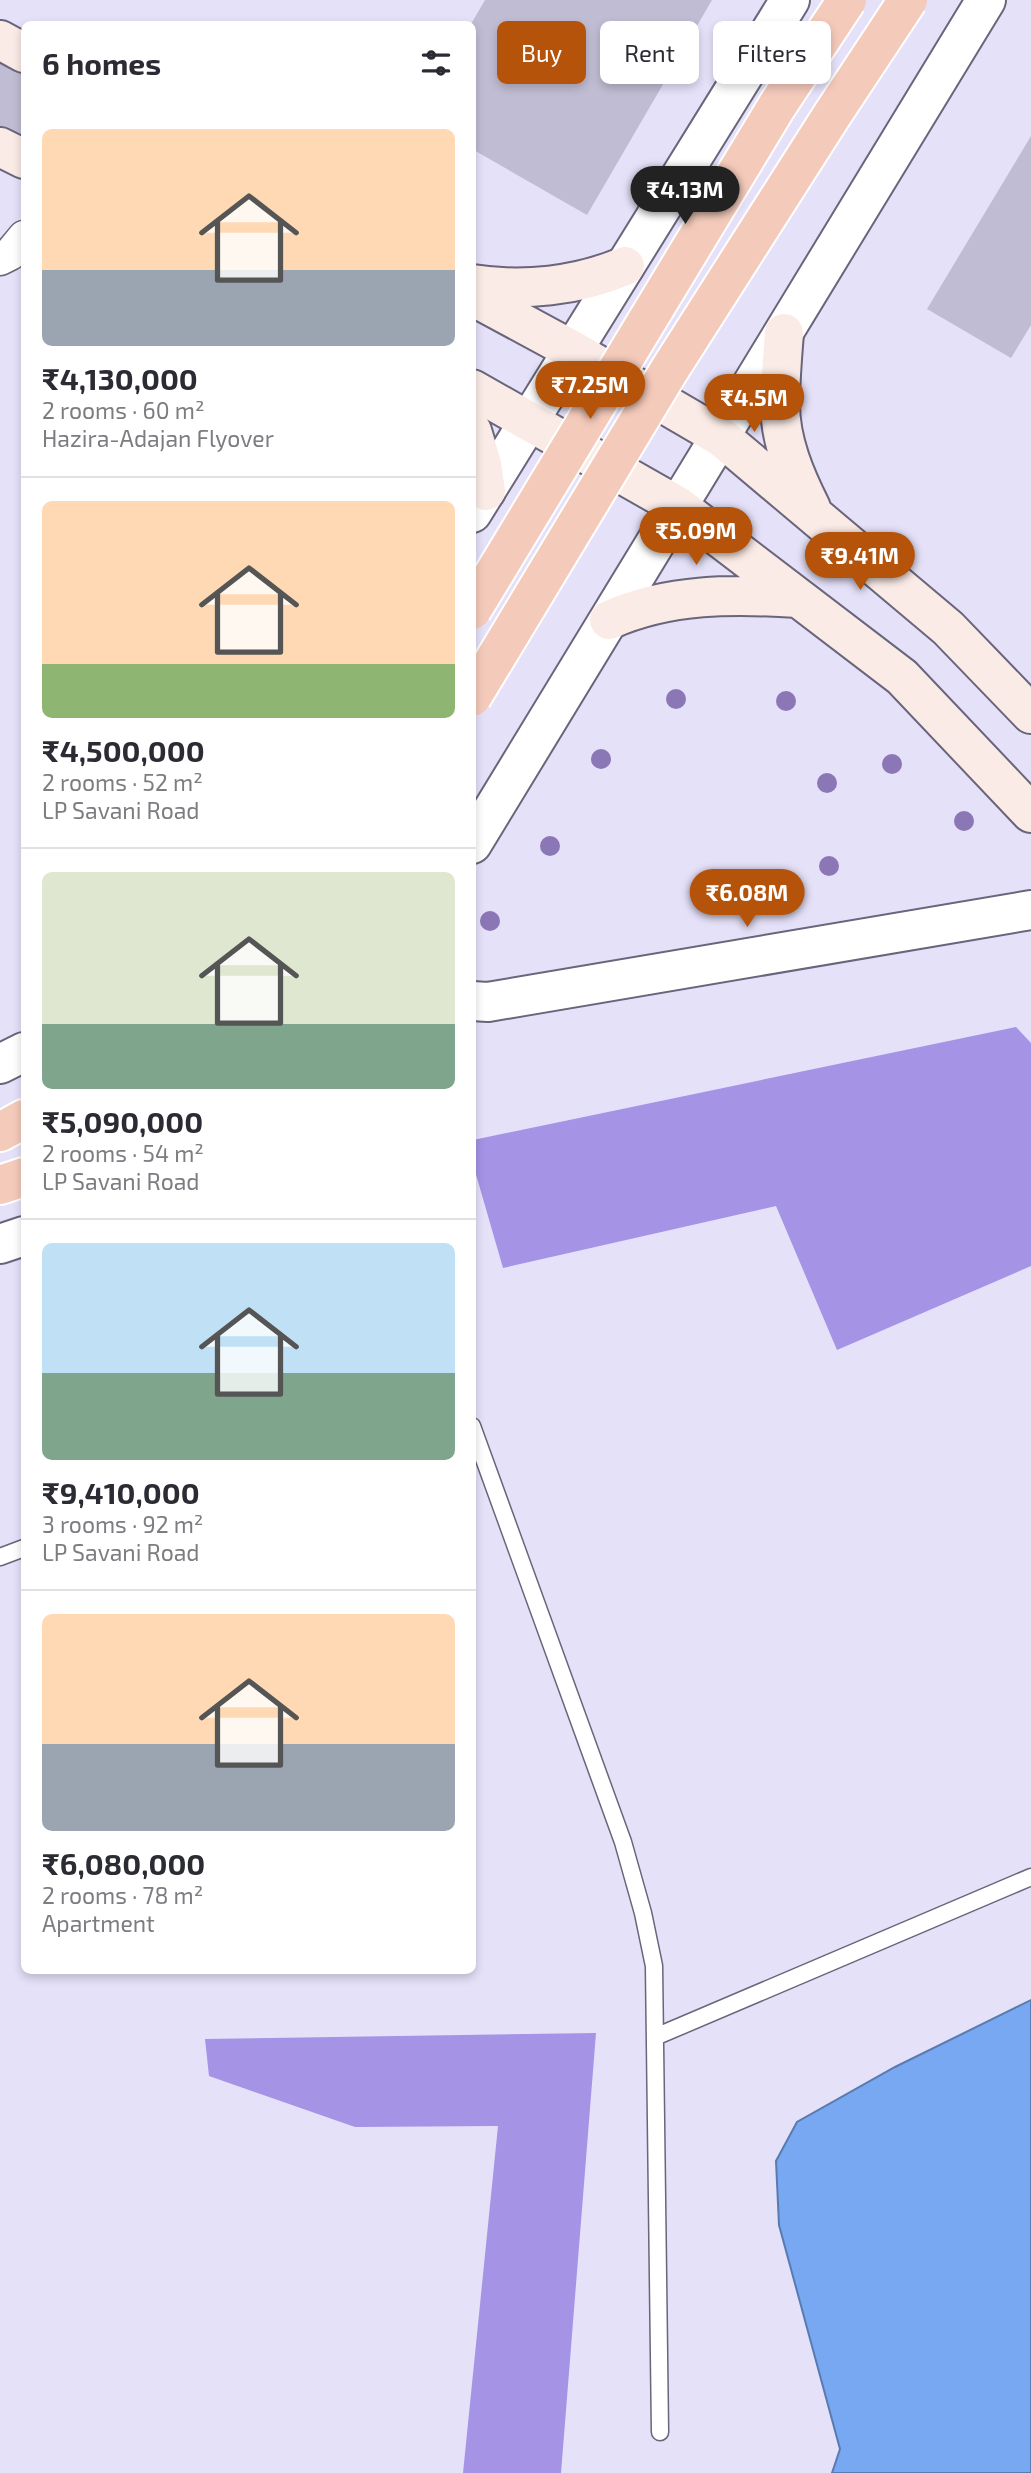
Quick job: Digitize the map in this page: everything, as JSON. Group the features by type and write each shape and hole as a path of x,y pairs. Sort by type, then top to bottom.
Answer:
{"highway":[{"path":"476,603 777,106 847,0"},
{"path":"476,690 670,369 908,0"},
{"path":"0,1132 21,1121"},
{"path":"0,1185 21,1178"}],"main road":[{"path":"0,40 21,51"},
{"path":"0,147 21,158"},
{"path":"476,285 492,287 552,286 601,276 625,266"},
{"path":"476,298 572,350 721,437 948,628 1031,714"},
{"path":"784,333 780,407 784,436 793,471 816,516"},
{"path":"476,391 678,506 902,677 1025,805"},
{"path":"476,444 482,464 479,502"},
{"path":"609,620 628,611 659,603 702,597 750,595 798,598"}],"street":[{"path":"479,502 790,0"},
{"path":"476,837 986,0"},
{"path":"476,1001 488,1002 1031,910"},
{"path":"0,1065 21,1054"},
{"path":"0,1244 21,1237"}],"lane":[{"path":"476,1437 623,1842 643,1913 654,1966 660,2432"},
{"path":"0,1557 21,1549"},
{"path":"655,2037 1031,1877"}],"shaded area":[{"path":"1016,1027 1031,1043 1031,1266 837,1350 776,1206 503,1268 476,1174 476,1139"},
{"path":"596,2033 561,2473 463,2473 498,2126 355,2127 209,2076 205,2039"}],"water":[{"path":"1031,2000 1031,2473 832,2473 840,2449 779,2225 776,2161 797,2122 895,2067"}],"building":[{"path":"485,0 712,0 699,22 600,21 600,84 663,84 587,215 476,151 476,21 473,21"},
{"path":"0,46 21,57 21,159 0,148"},
{"path":"1031,136 1031,325 1011,358 927,309"}]}
